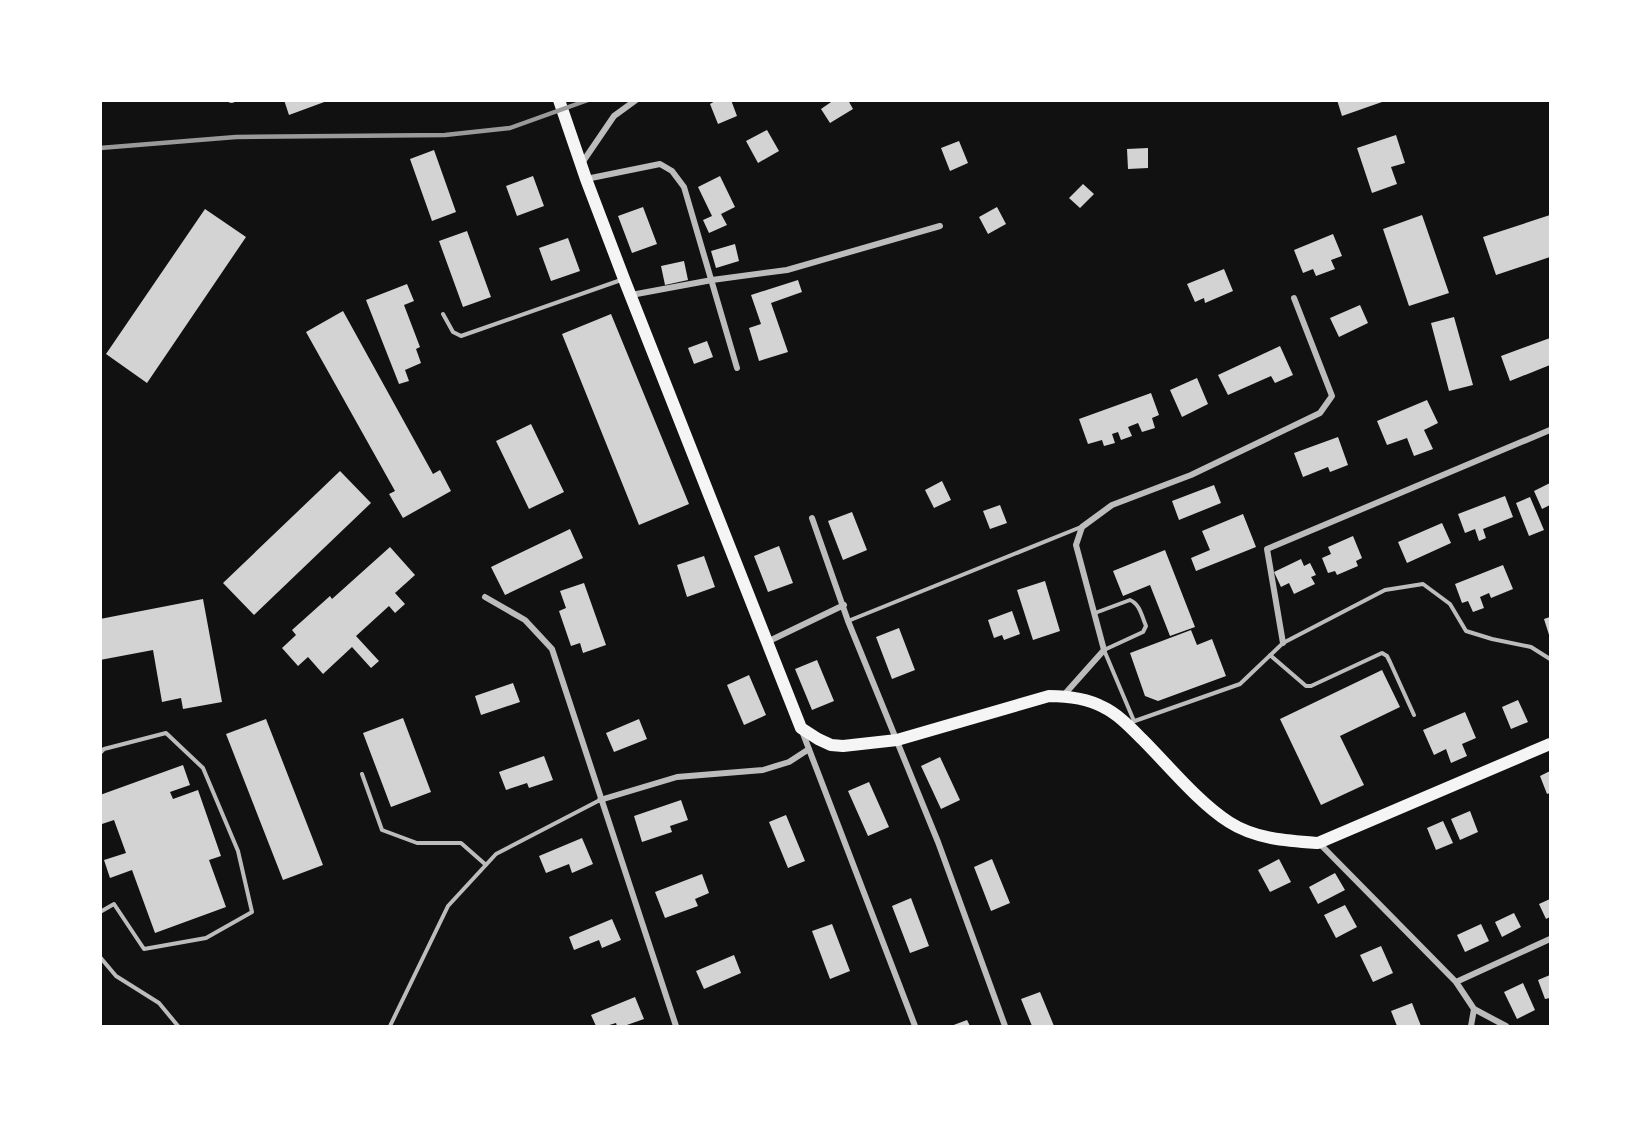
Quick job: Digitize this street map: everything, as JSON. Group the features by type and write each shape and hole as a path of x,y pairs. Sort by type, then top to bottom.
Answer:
{"main road":[{"path":"559,100 630,295 801,728 831,745 843,746 897,740 1049,696 1064,696 1104,707 1131,723 1208,806 1229,822 1253,834 1294,842 1318,843 1551,744"}],"street":[{"path":"581,163 614,116 636,100"},
{"path":"586,179 660,164 672,171 684,187 737,368"},
{"path":"630,295 712,280 787,270 940,226"},
{"path":"1064,696 1104,650 1076,545 1082,527 1112,505 1191,475 1320,413 1332,396 1294,298"},
{"path":"1283,643 1267,549 1551,430"},
{"path":"812,518 848,621 938,842 1005,1026"},
{"path":"484,597 525,620 552,650 676,1026"},
{"path":"767,642 843,605"},
{"path":"801,728 915,1026"},
{"path":"600,800 677,777 763,770 789,762 809,749"},
{"path":"1318,843 1456,982 1474,1009 1506,1026"},
{"path":"1456,982 1551,939"},
{"path":"1472,1026 1474,1009"}],"lane":[{"path":"443,314 453,332 461,336 624,279"},
{"path":"848,621 1082,527"},
{"path":"1095,613 1130,600 1135,602 1139,608 1146,626 1143,632 1104,650 1131,723 1240,684 1283,643 1385,590 1423,584 1450,604 1466,631 1531,647 1551,659"},
{"path":"1270,656 1306,686 1311,686 1382,653 1387,656 1414,715"},
{"path":"100,753 104,748 166,734 203,768 238,851 252,912 206,938 144,949 114,904 100,912"},
{"path":"362,774 382,830 417,843 461,843 486,865"},
{"path":"390,1026 448,906 496,854 600,800"},
{"path":"100,957 116,976 159,1003 178,1026"}],"building":[{"path":"284,100 327,100 327,101 289,115"},
{"path":"717,100 731,100 737,116 718,124 710,104"},
{"path":"834,100 848,100 853,109 830,123 821,109"},
{"path":"1337,100 1382,100 1382,102 1342,116"},
{"path":"767,130 779,151 758,163 746,141"},
{"path":"1396,135 1405,163 1391,167 1397,184 1372,193 1357,148"},
{"path":"959,141 968,163 950,171 941,148"},
{"path":"1148,148 1148,168 1128,169 1127,149"},
{"path":"434,150 456,212 432,221 410,159"},
{"path":"533,176 544,206 517,216 506,186"},
{"path":"720,176 735,207 721,214 727,225 709,233 703,220 712,216 698,187"},
{"path":"1083,184 1094,194 1080,208 1069,198"},
{"path":"643,207 657,244 632,253 618,216"},
{"path":"997,207 1006,224 988,234 979,217"},
{"path":"205,209 246,237 147,383 106,354"},
{"path":"1422,215 1449,293 1409,306 1383,229"},
{"path":"1550,215 1550,257 1496,275 1483,237"},
{"path":"467,231 491,297 463,307 439,241"},
{"path":"1333,234 1342,256 1331,260 1335,269 1316,276 1313,269 1303,273 1294,250"},
{"path":"568,238 580,271 551,281 539,248"},
{"path":"735,244 739,261 716,268 711,251"},
{"path":"684,261 688,280 665,285 661,266"},
{"path":"1224,269 1233,291 1205,303 1204,298 1195,302 1187,284"},
{"path":"798,280 802,292 771,303 788,352 759,361 749,328 761,324 751,295"},
{"path":"407,284 414,301 404,305 420,347 416,349 421,363 405,370 409,381 399,384 366,300"},
{"path":"1360,305 1368,323 1339,337 1330,318"},
{"path":"343,311 433,474 440,470 451,491 403,518 389,494 395,491 306,332"},
{"path":"611,314 689,504 639,525 562,334"},
{"path":"1454,317 1473,385 1449,391 1431,323"},
{"path":"1550,338 1550,365 1510,381 1501,356"},
{"path":"707,341 713,357 694,364 688,348"},
{"path":"1280,346 1293,375 1275,383 1271,376 1228,395 1218,375"},
{"path":"1197,378 1208,404 1182,417 1170,390"},
{"path":"1151,393 1159,415 1152,418 1155,428 1142,432 1138,423 1128,427 1132,436 1121,440 1118,432 1112,434 1115,443 1104,446 1102,440 1088,444 1079,419"},
{"path":"1427,400 1438,423 1424,430 1433,449 1414,456 1407,438 1387,445 1377,421"},
{"path":"531,424 564,492 529,509 496,441"},
{"path":"1338,437 1348,465 1330,472 1328,467 1303,477 1294,453"},
{"path":"340,471 371,503 254,615 223,583"},
{"path":"942,481 951,500 934,508 925,490"},
{"path":"1550,483 1550,505 1542,509 1534,491"},
{"path":"1214,485 1221,503 1179,520 1172,501"},
{"path":"1505,496 1513,517 1483,529 1486,538 1479,541 1475,529 1465,533 1458,514"},
{"path":"1530,497 1544,530 1529,536 1516,503"},
{"path":"1000,505 1007,523 990,529 983,511"},
{"path":"852,512 867,550 843,560 828,521"},
{"path":"1243,514 1256,547 1196,571 1191,558 1210,550 1202,531"},
{"path":"1442,523 1451,543 1407,563 1398,542"},
{"path":"570,529 583,558 505,595 491,567"},
{"path":"1353,536 1362,558 1356,561 1358,566 1337,575 1335,571 1328,573 1322,558 1331,554 1328,547"},
{"path":"779,546 793,583 768,592 754,556"},
{"path":"390,547 415,575 395,593 405,604 395,613 389,606 356,636 379,661 371,668 352,647 323,674 308,657 298,666 282,648 296,635 292,630 330,596 332,599"},
{"path":"1165,550 1195,627 1170,636 1150,585 1123,596 1113,571"},
{"path":"704,556 715,587 687,597 677,565"},
{"path":"1301,559 1304,566 1310,563 1316,575 1311,577 1315,584 1294,594 1289,583 1281,587 1274,572"},
{"path":"1503,565 1513,589 1491,598 1489,593 1480,597 1484,608 1473,612 1468,601 1462,603 1455,584"},
{"path":"1045,581 1060,631 1033,640 1017,590"},
{"path":"584,583 606,645 583,653 580,643 571,646 559,611 566,608 560,591"},
{"path":"203,599 222,702 183,709 181,698 162,702 153,650 100,660 100,619"},
{"path":"1012,611 1020,634 1004,640 1002,635 994,638 988,620"},
{"path":"1550,617 1550,638 1544,619"},
{"path":"899,628 915,670 892,679 876,637"},
{"path":"1191,630 1197,645 1212,639 1226,676 1158,701 1145,696 1130,653"},
{"path":"817,660 834,701 812,710 795,669"},
{"path":"1382,670 1400,707 1340,736 1364,785 1321,805 1280,719"},
{"path":"749,675 766,715 744,725 727,685"},
{"path":"513,683 520,702 481,715 475,696"},
{"path":"1518,700 1528,722 1511,729 1502,707"},
{"path":"1465,712 1476,738 1462,744 1467,756 1451,763 1446,749 1434,755 1423,730"},
{"path":"403,718 431,792 391,807 363,733"},
{"path":"266,719 323,865 283,880 226,734"},
{"path":"639,719 647,739 614,752 606,733"},
{"path":"544,756 553,780 529,788 527,783 506,790 499,772"},
{"path":"940,757 960,800 941,809 921,766"},
{"path":"183,765 190,785 170,792 173,799 198,790 221,856 209,860 226,907 155,933 132,870 110,878 104,860 126,853 114,820 102,824 100,795"},
{"path":"1550,771 1550,793 1547,794 1540,776"},
{"path":"869,782 889,827 868,836 848,791"},
{"path":"681,800 688,820 670,826 672,832 642,842 634,816"},
{"path":"1470,811 1478,832 1460,840 1451,819"},
{"path":"786,815 805,861 788,868 769,822"},
{"path":"1443,821 1453,843 1436,850 1427,828"},
{"path":"582,838 593,864 572,873 569,864 546,873 539,856"},
{"path":"992,859 1010,903 991,911 974,867"},
{"path":"1279,859 1291,882 1270,892 1258,870"},
{"path":"1335,873 1345,890 1318,904 1309,887"},
{"path":"702,874 709,893 695,899 698,906 665,918 655,892"},
{"path":"911,898 929,946 910,953 892,906"},
{"path":"1550,899 1550,917 1546,919 1539,904"},
{"path":"1345,905 1357,927 1336,938 1324,915"},
{"path":"1514,913 1521,927 1502,937 1495,922"},
{"path":"612,919 621,940 602,948 599,940 574,950 569,937"},
{"path":"832,924 850,971 830,979 812,931"},
{"path":"1481,924 1489,941 1465,952 1457,935"},
{"path":"1381,946 1393,973 1373,982 1360,955"},
{"path":"734,955 741,973 704,989 696,971"},
{"path":"1550,975 1550,998 1545,999 1538,980"},
{"path":"1523,983 1535,1010 1517,1019 1504,992"},
{"path":"1040,992 1054,1026 1032,1026 1021,999"},
{"path":"635,997 644,1019 624,1026 617,1026 616,1023 596,1026 591,1015"},
{"path":"1412,1003 1421,1026 1397,1026 1391,1011"},
{"path":"967,1020 970,1026 951,1026"}],"railway":[{"path":"100,148 236,137 445,135 510,128 588,100"}]}
